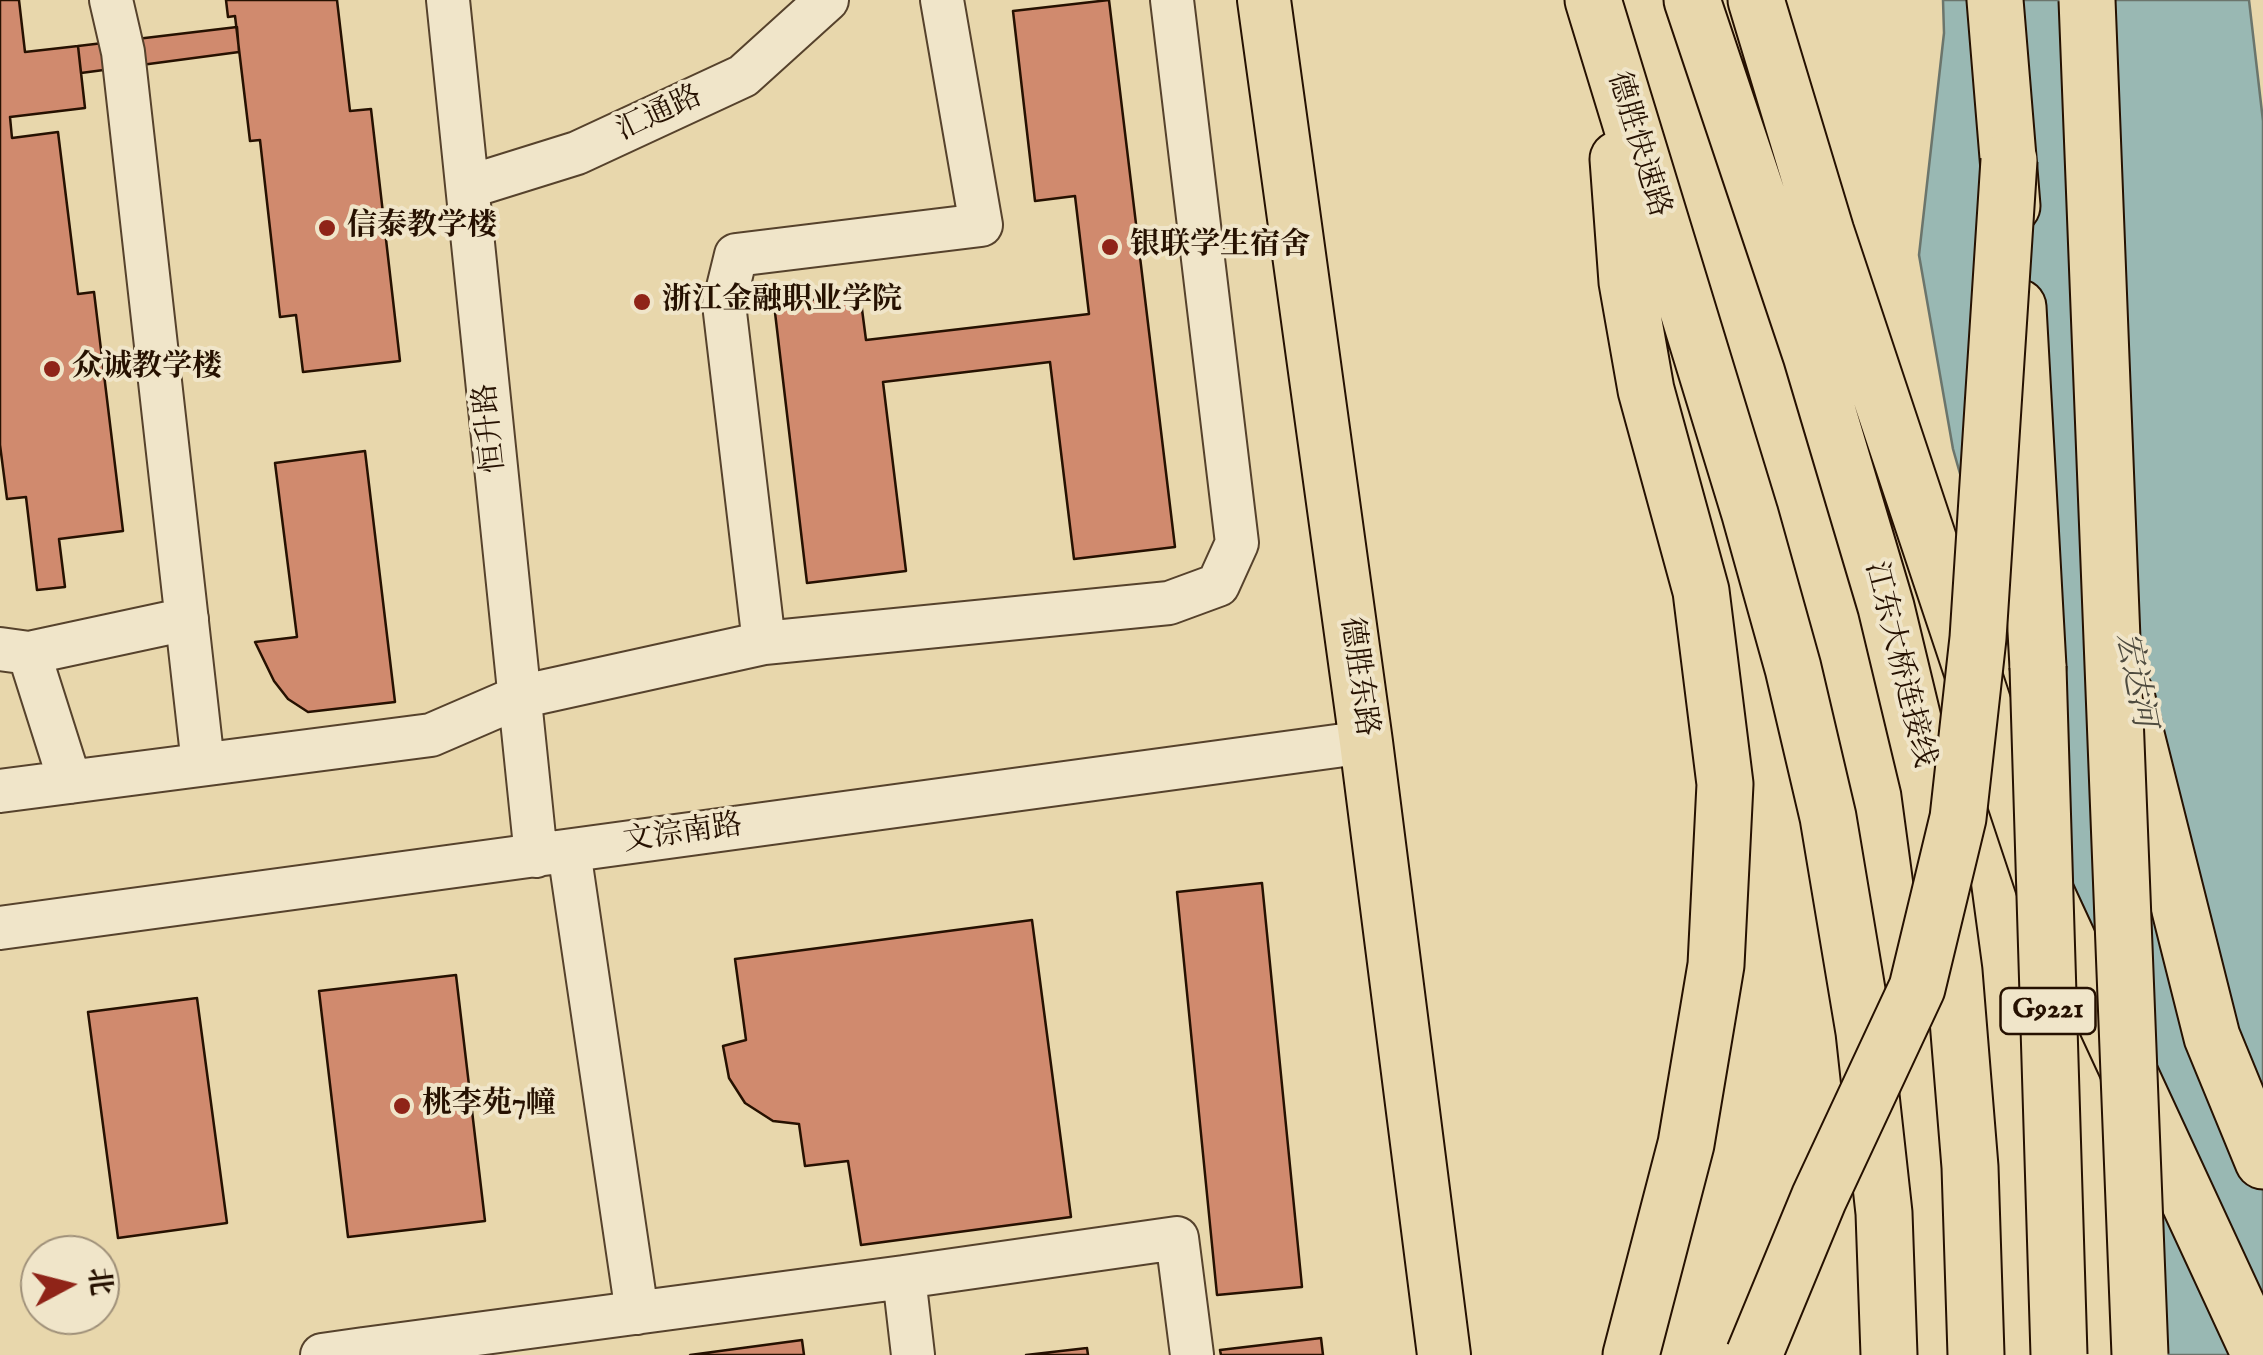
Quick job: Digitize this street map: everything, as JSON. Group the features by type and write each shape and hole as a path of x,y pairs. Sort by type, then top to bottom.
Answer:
{"highway":[{"name":"德胜快速路","path":"1592,0 1759,548 1828,817 1864,1032 1884,1213 1889,1355"},
{"name":"江东大桥连接线","path":"1692,0 1801,238 1929,786 1958,1010 1970,1167 1976,1355"},
{"path":"1756,0 1801,238 2046,893 2260,1355"},
{"name":"G9221","path":"1994,0 2009,160 2038,667 2059,1355"},
{"name":"G9221","path":"2087,0 2140,1355"},
{"path":"1611,61 1627,282 1646,390 1701,590 1725,784 1716,965 1686,1144 1631,1355"},
{"path":"1754,1355 1818,1198 1917,988 1958,818 1978,638 2009,160"},
{"path":"2114,645 2212,1037 2263,1161"}],"main road":[{"name":"德胜东路","path":"1264,0 1366,742 1444,1355"}],"street":[{"path":"110,0 123,52 203,764"},
{"name":"恒升路","path":"448,0 519,697 552,853 637,1312"},
{"name":"汇通路","path":"468,187 578,153 744,76 827,0"},
{"path":"764,644 724,304 736,255 981,224 942,0"},
{"path":"0,791 431,736 519,697 764,644 1169,603 1218,584 1237,543 1172,0"},
{"path":"70,782 14,651 187,619"},
{"name":"文淙南路","path":"0,928 1366,742"},
{"path":"322,1355 1177,1238 1192,1355"},
{"path":"904,1277 913,1355"}],"water":[{"name":"宏达河","path":"1943,0 2249,0 2263,121 2263,1355 2132,1355 2094,1018 2009,646 1953,449 1919,255 1944,33"}],"building":[{"name":"众诚教学楼","path":"0,0 19,0 25,52 78,46 85,108 10,117 12,138 58,132 78,294 94,292 123,531 59,539 65,587 37,590 26,497 7,499 0,445"},
{"name":"信泰教学楼","path":"226,0 337,0 350,111 371,109 400,361 303,372 296,315 280,317 260,140 250,141 235,16 228,17"},
{"name":"银联学生宿舍","path":"1109,0 1175,547 1074,559 1050,362 883,382 906,571 807,583 774,304 860,294 866,340 1089,314 1075,196 1035,201 1013,11"},
{"path":"237,27 239,52 81,73 78,46"},
{"path":"365,451 395,702 308,712 288,699 274,681 255,642 297,637 275,463"},
{"path":"1262,883 1302,1287 1217,1295 1177,892"},
{"path":"1032,920 1071,1217 861,1245 848,1161 805,1166 799,1124 773,1121 745,1103 729,1078 723,1046 746,1040 735,959"},
{"name":"桃李苑7幢","path":"456,975 485,1221 348,1237 319,991"},
{"path":"197,998 227,1223 118,1235 88,1012"},
{"path":"1321,1338 1323,1355 1221,1355 1220,1350"},
{"path":"802,1340 804,1355 690,1355"},
{"path":"1087,1348 1088,1355 1026,1355"}],"place":[{"name":"信泰教学楼","path":"327,228"},
{"name":"银联学生宿舍","path":"1110,247"},
{"name":"浙江金融职业学院","path":"642,302"},
{"name":"众诚教学楼","path":"52,369"},
{"name":"桃李苑7幢","path":"402,1106"}]}
